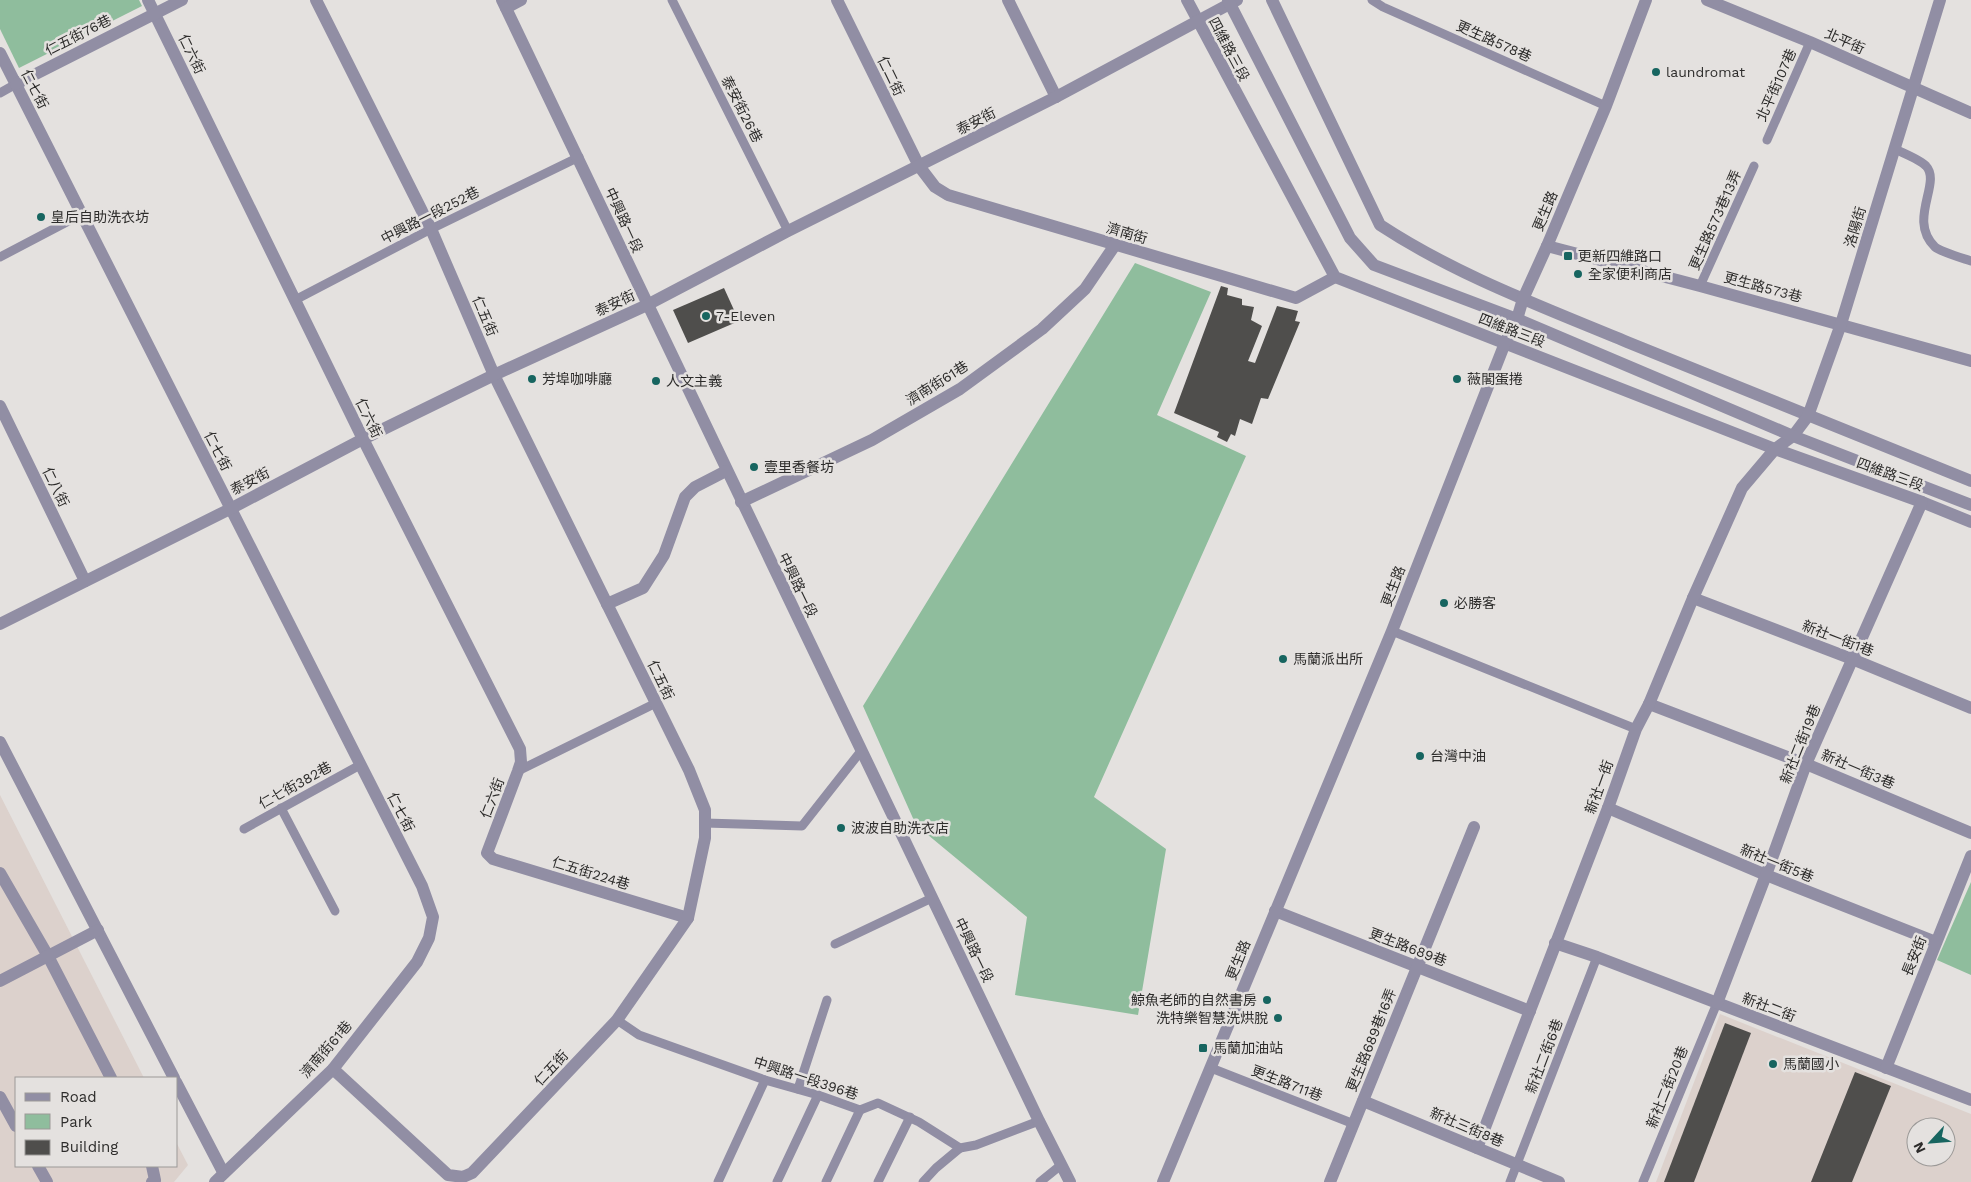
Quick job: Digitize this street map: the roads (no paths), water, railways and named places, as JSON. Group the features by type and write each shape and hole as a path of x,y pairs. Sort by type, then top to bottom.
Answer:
{"street":[{"name":"仁六街","path":"148,0 363,439 520,749 521,762 487,853"},
{"name":"仁五街76巷","path":"16,84 182,0"},
{"name":"仁五街","path":"316,0 430,229 494,375 693,778 705,810 705,838 688,918 617,1020 472,1173 463,1177 448,1175 333,1069"},
{"path":"504,4 521,0"},
{"name":"仁二街","path":"837,0 919,166"},
{"name":"四維路三段","path":"1187,0 1335,277 1775,449 1922,502 1971,522"},
{"name":"四維路三段","path":"1272,0 1380,224 1412,246 1522,299 1971,481"},
{"name":"更生路","path":"1163,1182 1392,631 1505,343 1517,319 1522,299 1547,246 1606,106 1646,0"},
{"name":"北平街","path":"1707,0 1810,42 1971,113"},
{"name":"洛陽街","path":"1775,449 1793,436 1808,416 1841,324 1940,0"},
{"name":"泰安街","path":"0,624 230,509 363,439 494,375 647,305 788,231 1056,97 1232,1"},
{"name":"四維路三段","path":"1232,1 1350,238 1374,265 1517,319 1793,436 1971,505"},
{"path":"1010,2 1056,97"},
{"name":"中興路一段","path":"504,4 579,157 726,471 1070,1182"},
{"name":"仁七街","path":"0,53 422,886 433,917"},
{"name":"濟南街","path":"919,166 935,187 948,195 1296,298 1335,277"},
{"name":"濟南街61巷","path":"741,502 872,440 960,389 1042,329 1084,289 1114,245"},
{"name":"更生路573巷","path":"1547,246 1841,324 1971,361"},
{"name":"仁八街","path":"0,406 85,581"},
{"name":"新社一街","path":"1477,1148 1608,808 1636,729 1649,704 1693,598 1742,488 1775,449"},
{"path":"607,604 643,588 664,555 685,497 695,487 726,471"},
{"name":"新社二街19巷","path":"1716,1003 1766,875 1806,764 1922,502"},
{"name":"新社一街1巷","path":"1693,598 1852,659 1971,708"},
{"name":"新社一街3巷","path":"1649,704 1806,764 1971,833"},
{"path":"0,742 173,1077"},
{"name":"新社一街5巷","path":"1608,808 1766,875 1936,942"},
{"name":"更生路689巷16弄","path":"1330,1182 1474,827"},
{"name":"仁五街224巷","path":"487,853 493,859 688,918"},
{"name":"長安街","path":"1886,1068 1971,856"},
{"path":"0,873 48,956 110,1077"},
{"name":"更生路689巷","path":"1275,911 1530,1011"},
{"name":"濟南街61巷","path":"219,1177 333,1069 417,962 429,938 433,917"},
{"path":"0,981 98,930"},
{"name":"新社二街","path":"1555,943 1597,957 1971,1100"},
{"path":"178,1086 219,1177"},
{"path":"0,1097 15,1124"},
{"name":"新社三街8巷","path":"1363,1100 1559,1182"},
{"path":"39,1167 47,1182"},
{"path":"152,1167 155,1180 152,1182"}],"lane":[{"name":"泰安街26巷","path":"672,0 788,231"},
{"name":"更生路578巷","path":"1372,0 1383,7 1606,106"},
{"name":"北平街107巷","path":"1767,140 1810,42"},
{"path":"0,93 16,84"},
{"path":"1895,149 1926,165 1931,176 1922,216 1924,230 1935,247 1971,261"},
{"name":"中興路一段252巷","path":"295,300 430,229 579,157"},
{"name":"更生路573巷13弄","path":"1700,286 1754,166"},
{"path":"0,258 82,214"},
{"path":"1392,631 1636,729"},
{"path":"518,771 656,703"},
{"path":"705,823 802,826 861,751"},
{"name":"仁七街382巷","path":"244,829 360,765"},
{"path":"281,808 335,912"},
{"path":"835,944 932,898"},
{"name":"新社二街6巷","path":"1510,1182 1597,957"},
{"path":"798,1089 827,1000"},
{"name":"新社二街20巷","path":"1643,1182 1716,1003"},
{"name":"中興路一段396巷","path":"617,1020 639,1035 765,1080 818,1095 860,1110 878,1104 919,1122 960,1148"},
{"name":"更生路711巷","path":"1211,1068 1354,1124"},
{"path":"718,1182 765,1080"},
{"path":"777,1182 818,1095"},
{"path":"826,1182 860,1110"},
{"path":"878,1182 910,1118"},
{"path":"923,1182 936,1168 960,1148 976,1145 1039,1121"},
{"path":"1040,1182 1061,1165"}],"place":[{"name":"laundromat","path":"1656,72"},
{"name":"皇后自助洗衣坊","path":"41,217"},
{"name":"更新四維路口","path":"1568,256"},
{"name":"全家便利商店","path":"1578,274"},
{"name":"7-Eleven","path":"706,316"},
{"name":"芳埠咖啡廳","path":"532,379"},
{"name":"薇閣蛋捲","path":"1457,379"},
{"name":"人文主義","path":"656,381"},
{"name":"壹里香餐坊","path":"754,467"},
{"name":"必勝客","path":"1444,603"},
{"name":"馬蘭派出所","path":"1283,659"},
{"name":"台灣中油","path":"1420,756"},
{"name":"波波自助洗衣店","path":"841,828"},
{"name":"鯨魚老師的自然書房","path":"1267,1000"},
{"name":"洗特樂智慧洗烘脫","path":"1278,1018"},
{"name":"馬蘭加油站","path":"1203,1048"},
{"name":"馬蘭國小","path":"1773,1064"}]}
